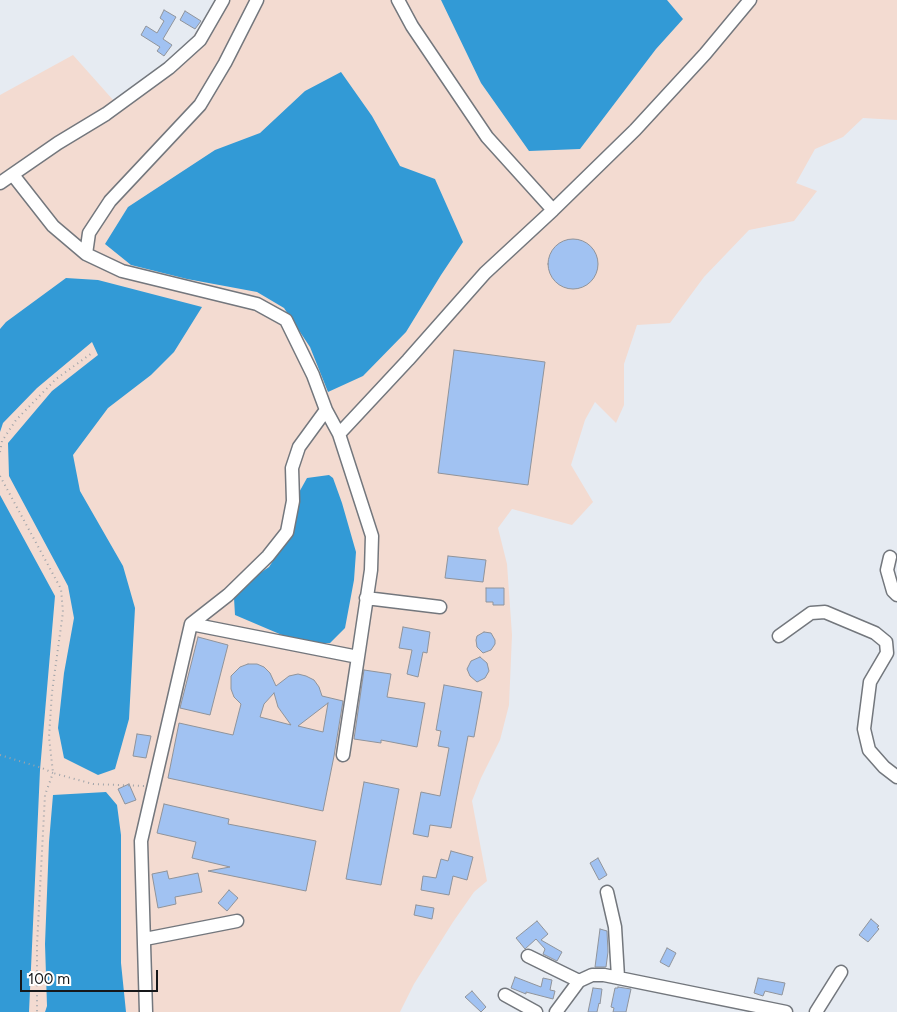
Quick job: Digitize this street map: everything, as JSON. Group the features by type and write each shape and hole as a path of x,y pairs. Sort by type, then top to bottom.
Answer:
{"street":[{"path":"0,183 13,176 58,143 106,114 169,68 200,40 223,0"},
{"path":"86,254 89,233 110,201 200,105 225,63 257,0"},
{"path":"398,0 412,26 487,137 553,210"},
{"path":"339,434 485,273 635,130 705,54 750,0"},
{"path":"13,176 53,226 86,254 122,271 257,304 286,320 313,375 326,410 339,434 372,536 371,570 342,755"},
{"path":"146,1012 141,841 191,624 228,595 268,556 287,532 293,501 292,468 299,447 326,410"},
{"path":"890,557 887,570 894,591 897,594"},
{"path":"366,598 440,607"},
{"path":"779,636 811,613 825,612 875,632 886,642 887,653 870,682 864,730 869,750 884,767 897,777"},
{"path":"191,624 358,657"},
{"path":"607,892 615,927 618,977"},
{"path":"145,938 237,921"},
{"path":"528,956 579,981"},
{"path":"816,1012 841,972"},
{"path":"556,1012 579,981 592,975 618,977 785,1012"},
{"path":"505,995 536,1012"}],"path":[{"path":"0,452 2,441 16,420 56,379 92,353"},
{"path":"0,476 60,589 63,612 52,692 49,737 53,773 45,795 37,945 37,1012"},
{"path":"0,756 93,784 153,786"}],"shaded area":[{"path":"215,0 897,0 897,120 863,118 843,137 815,149 796,183 817,191 794,221 749,230 704,277 670,323 637,325 624,364 624,405 616,423 595,402 585,420 571,465 593,502 572,525 512,509 498,528 507,564 512,635 509,705 500,740 472,801 487,881 474,892 453,922 414,984 400,1012 0,1012 0,95 73,55 114,101 168,65 186,47 212,8"}],"water":[{"path":"441,0 667,0 683,19 656,49 580,149 529,151 481,83"},
{"path":"341,72 372,116 400,166 435,179 463,242 406,332 363,376 328,392 310,347 284,308 257,292 187,279 131,265 105,244 128,207 215,150 260,133 305,91"},
{"path":"66,278 98,280 202,307 174,352 151,375 108,408 73,455 80,491 123,566 135,608 129,719 115,769 98,775 64,758 58,728 64,673 74,618 68,586 9,476 8,443 52,391 98,355 92,342 37,388 3,423 0,432 0,329 6,322"},
{"path":"329,475 333,478 342,503 356,552 354,580 345,628 330,643 318,643 289,638 235,615 234,598 254,577 269,567 278,553 297,496 307,478"},
{"path":"0,495 55,596 40,770 29,1012 0,1012"},
{"path":"106,792 117,805 121,835 121,963 126,1012 45,1012 47,1006 45,944 53,795"}],"building":[{"path":"164,10 176,17 163,39 172,45 164,56 157,51 160,47 141,35 146,26 157,33 164,21 160,18"},
{"path":"185,11 201,21 195,29 180,20"},
{"path":"573,239 582,241 593,250 598,264 596,273 587,284 573,289 564,287 553,278 548,264 550,255 559,244"},
{"path":"454,350 545,362 528,485 438,473"},
{"path":"448,556 486,560 483,582 445,578"},
{"path":"486,588 504,588 504,605 493,605 493,602 486,602"},
{"path":"403,627 430,632 427,653 423,652 418,677 407,674 412,650 399,648"},
{"path":"484,632 491,633 495,644 491,650 483,653 477,647 476,640 477,636"},
{"path":"198,637 228,645 210,715 180,708"},
{"path":"480,657 487,663 489,671 485,678 477,682 470,676 467,669 471,661"},
{"path":"248,664 257,664 264,667 270,673 276,686 289,676 298,674 306,676 314,680 322,696 343,701 323,811 168,778 179,723 233,735 241,704 234,697 231,689 231,676 240,667","holes":["274,693 278,707 291,725 260,717 264,704","328,703 323,732 298,726"]},
{"path":"364,670 391,674 387,697 425,703 417,747 381,740 381,743 354,739"},
{"path":"444,685 482,692 474,737 468,736 451,828 430,825 428,837 413,834 421,792 440,796 449,748 438,746 441,731 436,730"},
{"path":"137,734 151,736 146,758 133,756"},
{"path":"364,782 399,789 381,885 346,879"},
{"path":"129,784 136,800 125,804 118,789"},
{"path":"164,804 229,819 228,824 316,841 306,891 208,871 230,867 192,858 196,842 157,833"},
{"path":"451,851 473,857 467,880 453,876 449,895 421,890 423,876 436,878 441,859 448,861"},
{"path":"598,858 607,875 599,880 590,863"},
{"path":"167,871 169,879 198,873 202,892 175,897 176,904 158,908 152,874"},
{"path":"229,890 238,898 227,911 218,903"},
{"path":"416,905 434,908 432,919 414,915"},
{"path":"871,919 879,926 877,927 879,929 868,942 859,935"},
{"path":"537,921 548,934 541,940 562,952 557,961 543,954 545,949 536,939 525,949 516,938"},
{"path":"600,929 607,931 608,952 606,967 595,967"},
{"path":"667,948 676,953 669,967 660,962"},
{"path":"515,977 541,987 543,978 552,980 550,990 555,991 553,999 526,992 526,994 511,988"},
{"path":"758,978 785,983 782,995 765,991 763,996 754,993"},
{"path":"593,988 602,989 600,1004 597,1012 588,1012"},
{"path":"615,988 631,989 626,1012 613,1012 614,1008 611,1007"},
{"path":"472,991 486,1007 481,1012 465,997"}]}
